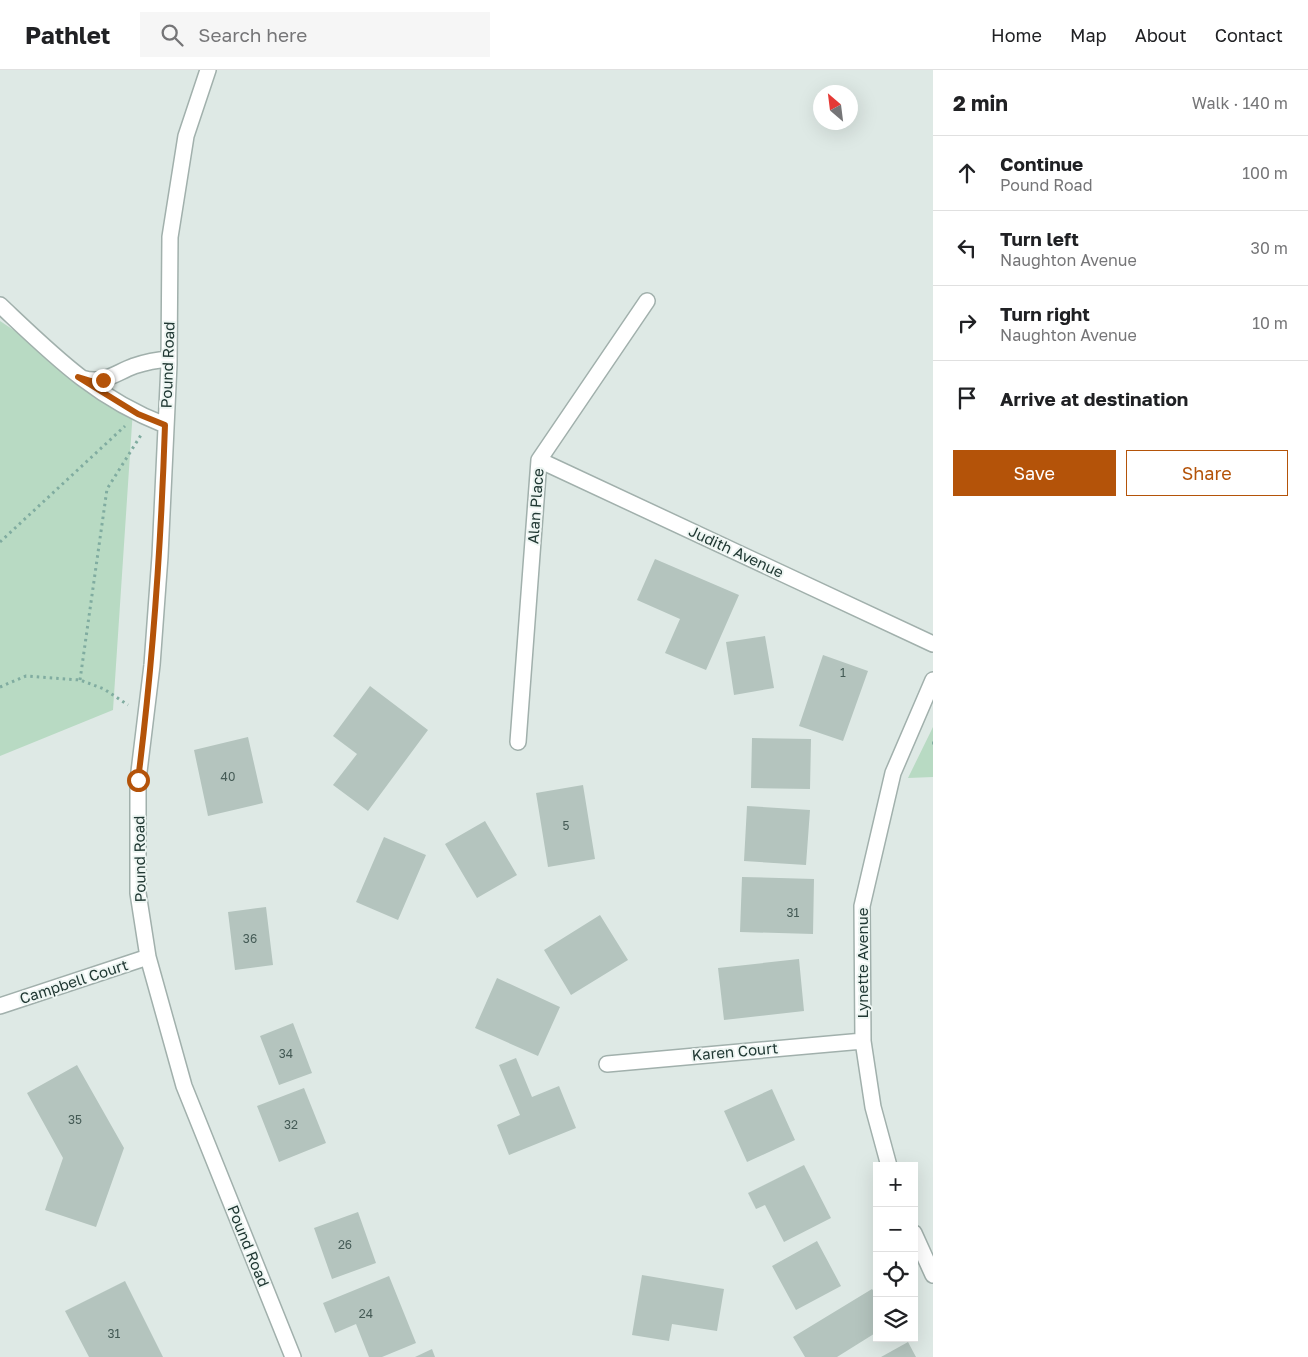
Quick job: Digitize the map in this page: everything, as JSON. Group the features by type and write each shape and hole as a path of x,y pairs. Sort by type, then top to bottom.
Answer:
{"street":[{"name":"Pound Road","path":"208,70 186,136 170,237 169,359 160,556 146,720 138,780 138,893 148,958 184,1086 293,1357"},
{"name":"Alan Place","path":"518,742 539,460 647,301"},
{"path":"0,305 54,357 78,377 144,417 165,425"},
{"path":"78,377 91,381 103,380 150,361 169,359"},
{"name":"Judith Avenue","path":"539,460 933,644"},
{"name":"Lynette Avenue","path":"888,1162 874,1107 863,1041 862,906 893,772 933,680"},
{"name":"Campbell Court","path":"0,1006 148,958"},
{"name":"Karen Court","path":"607,1064 863,1041"},
{"path":"918,1242 933,1275"}],"path":[{"path":"0,542 144,417"},
{"path":"80,680 108,488 144,417"},
{"path":"0,687 26,676 80,680 104,689 120,698 146,720"}],"green space":[{"path":"0,321 133,409 113,710 0,756"},
{"path":"933,727 933,777 908,778"}],"building":[{"path":"655,559 739,595 706,670 665,653 680,619 637,600"},
{"path":"765,636 774,688 734,695 726,642"},
{"path":"823,655 868,671 843,741 799,726"},
{"path":"370,686 428,730 368,811 333,785 357,754 333,736"},
{"path":"248,737 263,803 208,816 194,750"},
{"path":"752,738 811,739 810,789 751,788"},
{"path":"583,785 595,859 548,867 536,793"},
{"path":"747,806 810,810 806,865 744,861"},
{"path":"485,821 517,875 477,898 445,844"},
{"path":"384,837 426,855 398,920 356,902"},
{"path":"742,877 814,879 813,934 740,932"},
{"path":"266,907 273,965 235,970 228,912"},
{"path":"600,915 628,960 571,995 544,950"},
{"path":"799,959 804,1011 724,1020 718,968"},
{"path":"497,978 560,1007 538,1056 475,1028"},
{"path":"293,1023 312,1073 279,1085 260,1036"},
{"path":"516,1058 532,1097 559,1086 576,1128 509,1155 497,1125 520,1115 499,1065"},
{"path":"77,1065 124,1148 96,1227 45,1210 63,1158 27,1093"},
{"path":"304,1088 326,1143 279,1162 257,1106"},
{"path":"772,1089 795,1140 747,1162 724,1111"},
{"path":"804,1165 831,1218 784,1242 765,1205 756,1209 748,1193"},
{"path":"358,1212 376,1263 332,1279 314,1228"},
{"path":"817,1241 841,1286 796,1310 772,1266"},
{"path":"642,1275 724,1289 717,1331 672,1324 669,1341 632,1335"},
{"path":"389,1276 416,1343 382,1357 369,1357 356,1324 335,1333 323,1303"},
{"path":"125,1281 163,1357 89,1357 65,1311"},
{"path":"872,1289 873,1290 873,1334 837,1357 805,1357 793,1337"},
{"path":"908,1342 916,1357 881,1357"},
{"path":"432,1349 435,1357 415,1357"}],"route":[{"path":"103,380 91,381 78,377 138,414 165,425 160,556 152,665 138,780"}]}
